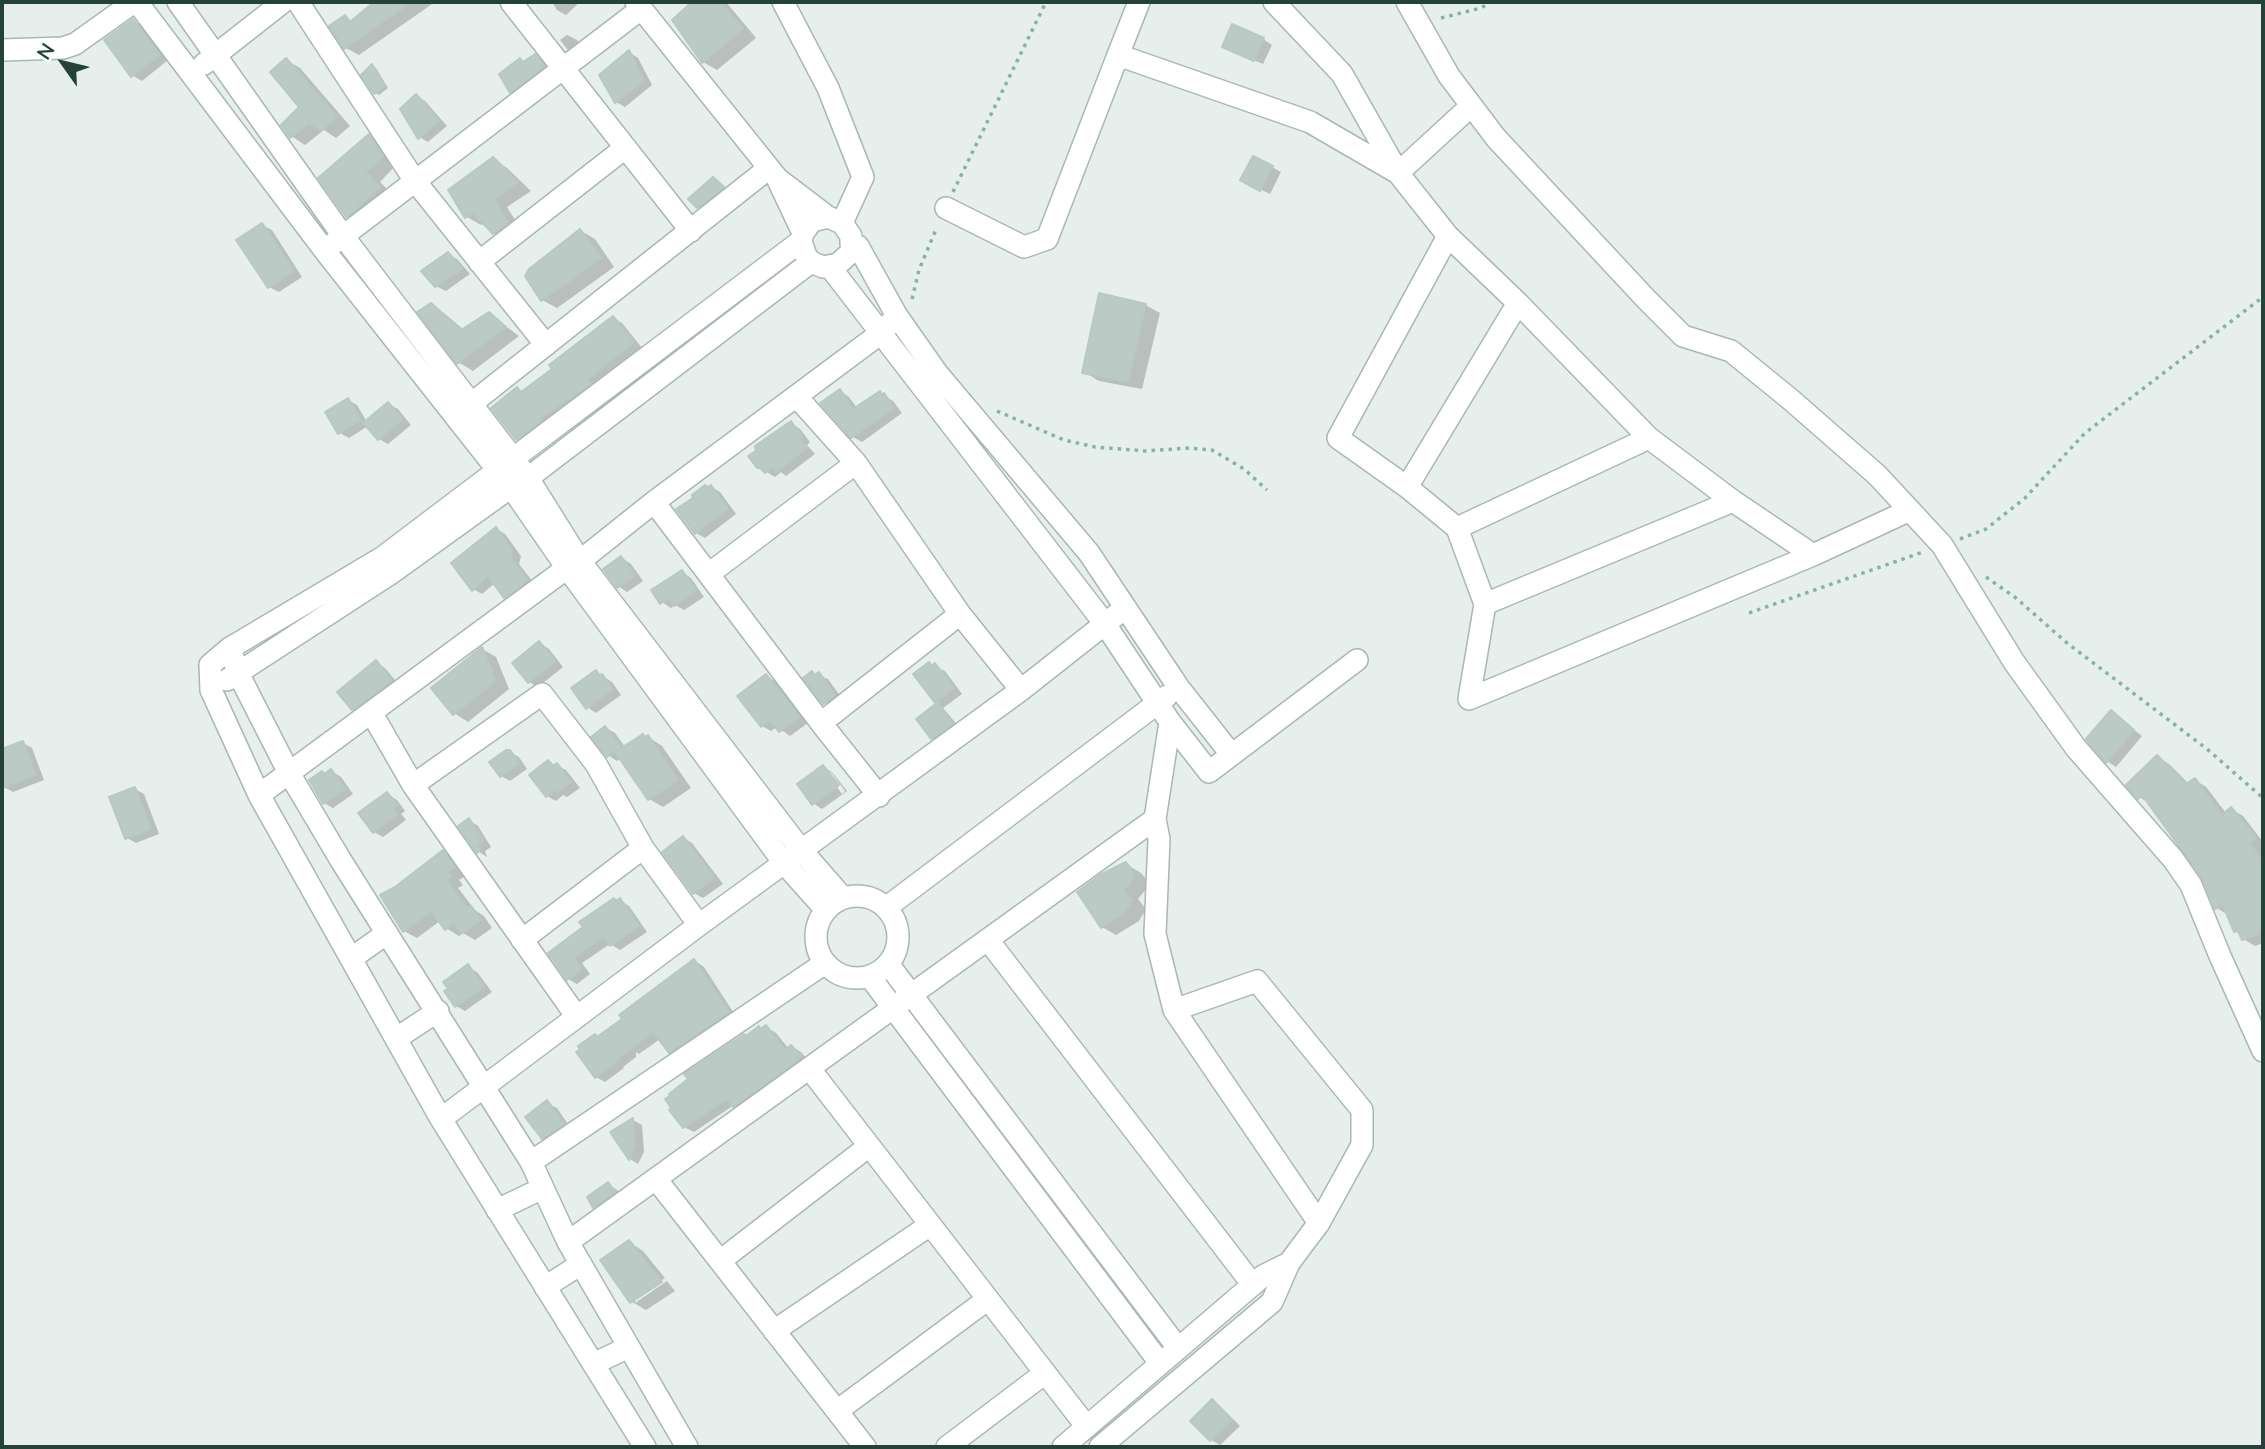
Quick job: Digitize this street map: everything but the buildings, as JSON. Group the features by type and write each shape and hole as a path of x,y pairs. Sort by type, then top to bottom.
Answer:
{"street":[{"path":"2,50 63,48 75,44 136,2 325,251 512,473"},
{"path":"177,2 343,236 471,404 512,473 573,564 784,863 835,904"},
{"path":"191,74 283,2"},
{"path":"298,2 415,181 546,345"},
{"path":"511,2 691,230"},
{"path":"783,2 828,88 863,177 835,220"},
{"path":"946,208 1024,247 1047,239 1139,2"},
{"path":"1274,2 1342,74 1398,173 1448,236 1518,303 1649,438 1813,555"},
{"path":"1407,2 1449,76 1496,138 1683,336 1731,351 1877,475 1942,545 2014,662 2076,748 2173,859 2191,885 2263,1051"},
{"path":"325,251 562,69 639,6 773,173 835,220 851,236 851,244 858,246 905,313 937,373 1089,553 1179,688 1231,754"},
{"path":"1118,55 1310,122 1398,173"},
{"path":"1398,173 1471,106"},
{"path":"479,262 625,148"},
{"path":"471,404 691,230 773,173"},
{"path":"773,173 802,237 806,256 820,264 881,333 1105,624 1170,722 1209,772 1357,660"},
{"path":"211,690 390,574 802,237 812,221 835,220"},
{"path":"1448,236 1338,438 1457,528 1485,604 1469,699 1813,555 1910,510"},
{"path":"676,1427 645,1447 441,1119 259,795 211,690 210,664 230,648 383,557 512,473 820,264 838,264 858,246"},
{"path":"1407,488 1518,303"},
{"path":"259,795 573,564 905,313"},
{"path":"796,396 856,463 960,614 1021,690"},
{"path":"1457,528 1649,438"},
{"path":"709,573 856,463"},
{"path":"1485,604 1734,501"},
{"path":"654,502 879,796"},
{"path":"573,564 802,851 835,904"},
{"path":"441,1119 699,925 1021,690 1125,608"},
{"path":"821,723 960,614"},
{"path":"230,648 237,673 289,773 340,859 531,1162 568,1242 687,1447"},
{"path":"887,907 1179,688"},
{"path":"413,785 542,694 596,764 643,848 699,925"},
{"path":"371,712 413,785 577,1017"},
{"path":"1170,722 1155,819 1159,839 1155,934 1174,1010 1319,1223"},
{"path":"568,1242 1155,819"},
{"path":"522,940 643,848"},
{"path":"309,880 340,859"},
{"path":"864,896 887,907 894,917 899,942 888,965 870,977 854,979 838,974 825,964 818,951 816,936 819,922 835,904 864,896"},
{"path":"352,958 387,933"},
{"path":"988,940 1253,1285"},
{"path":"531,1162 825,964"},
{"path":"888,965 1178,1348"},
{"path":"870,977 1160,1363"},
{"path":"1100,1447 1272,1302 1289,1263 1319,1223 1362,1145 1362,1110 1257,981 1174,1010"},
{"path":"397,1038 438,1011"},
{"path":"809,1069 1087,1427"},
{"path":"720,1261 869,1146"},
{"path":"656,1179 865,1447"},
{"path":"497,1210 543,1188"},
{"path":"774,1331 930,1225"},
{"path":"1063,1447 1262,1276 1289,1263"},
{"path":"545,1287 581,1264"},
{"path":"837,1411 988,1299"},
{"path":"593,1364 629,1347"},
{"path":"947,1447 1045,1373"}],"path":[{"path":"905,313 919,270 946,208 1046,2"},
{"path":"1418,24 1481,8 1491,2"},
{"path":"1942,545 1986,529 2025,498 2085,433 2263,297"},
{"path":"994,410 1064,440 1095,447 1146,451 1189,448 1212,450 1244,469 1267,489"}]}
